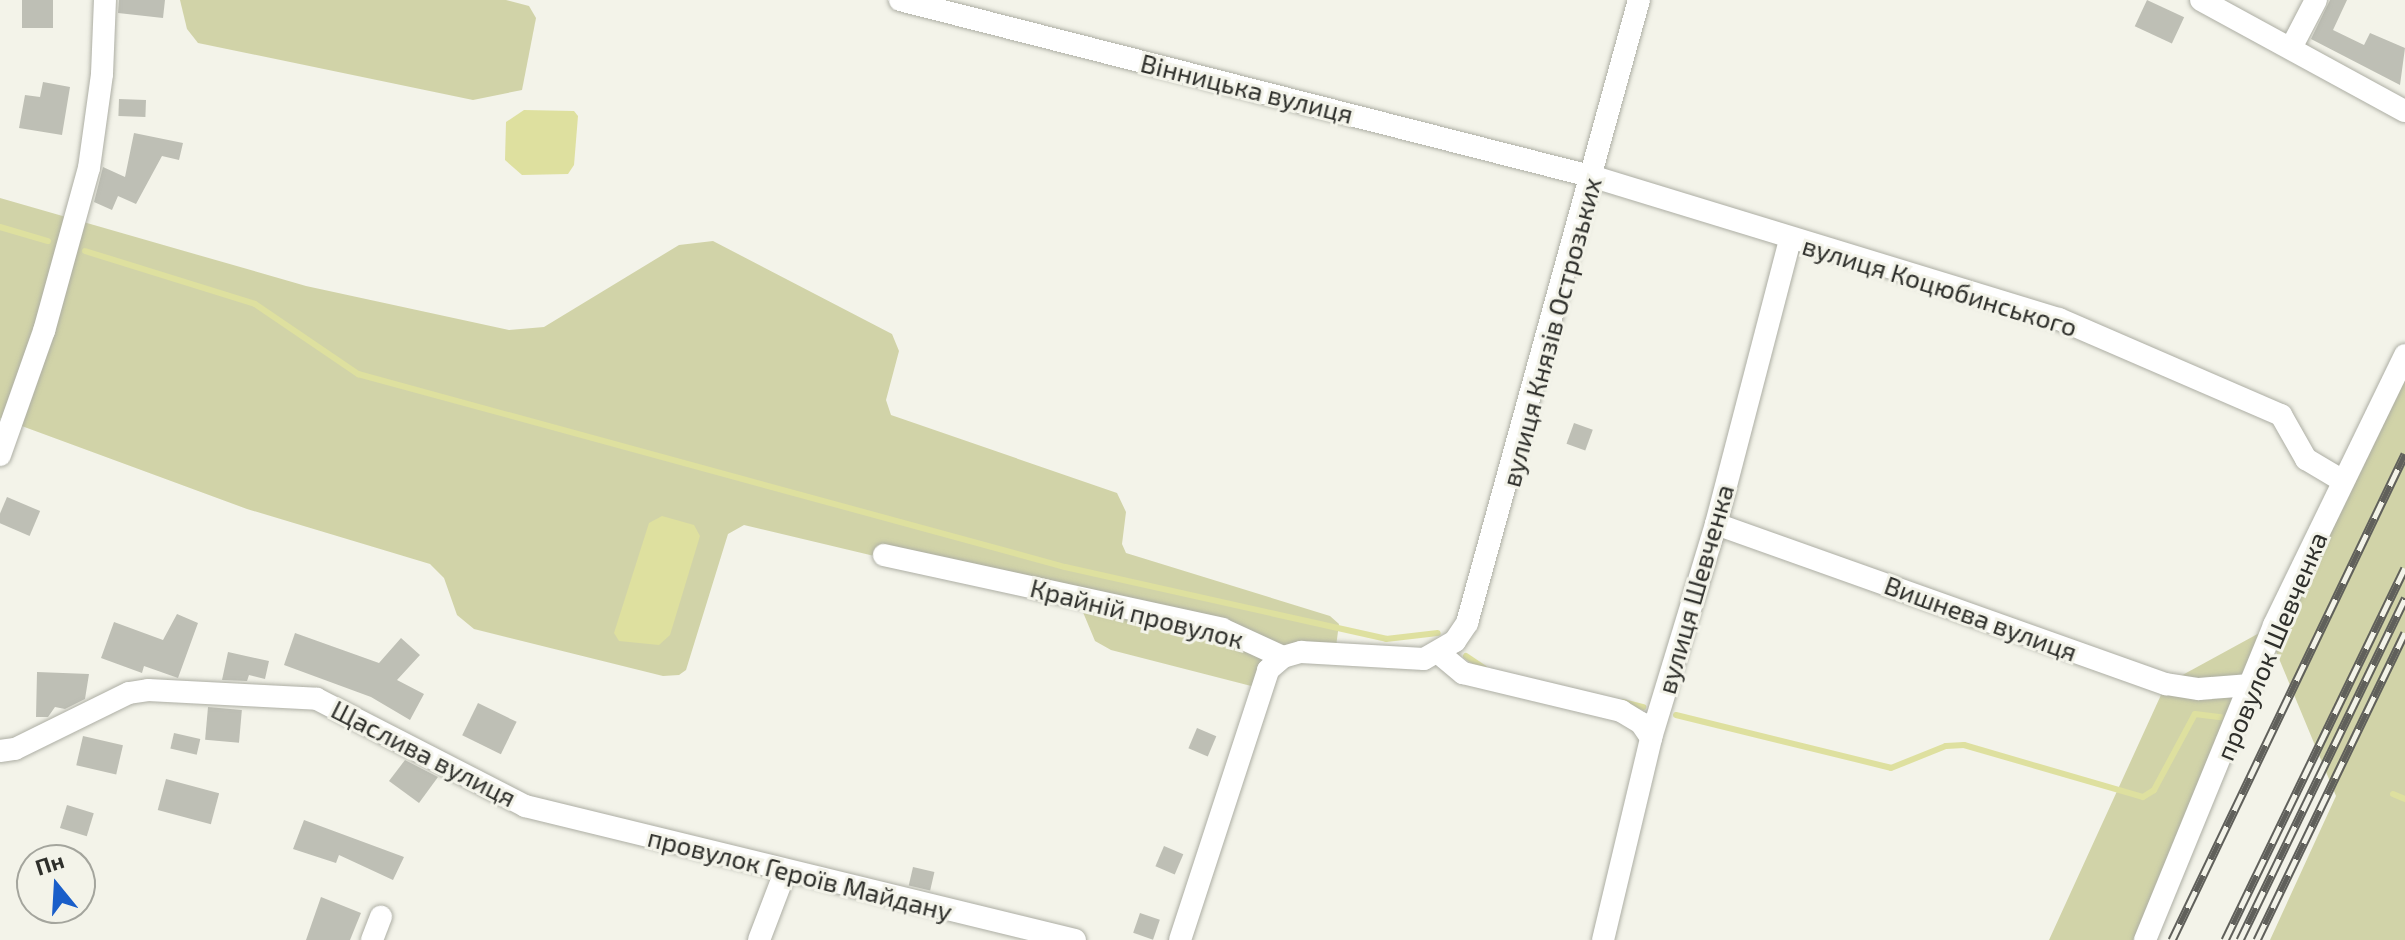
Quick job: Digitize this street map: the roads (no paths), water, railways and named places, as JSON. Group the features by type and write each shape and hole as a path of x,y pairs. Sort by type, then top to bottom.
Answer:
{"street":[{"path":"0,455 44,331 89,168 101,86 105,0"},
{"name":"Вінницька вулиця","path":"900,0 1594,177"},
{"name":"вулиця Князів Острозьких","path":"1440,654 1461,634 1477,598 1594,177 1639,0"},
{"path":"2201,0 2405,111"},
{"path":"2291,48 2316,0"},
{"name":"вулиця Коцюбинського","path":"1594,177 1790,240 2059,319 2281,415 2306,459 2343,481"},
{"name":"вулиця Шевченка","path":"1603,940 1651,738 1716,524 1790,240"},
{"name":"провулок Шевченка","path":"2145,940 2250,685 2343,481 2405,355"},
{"name":"Вишнева вулиця","path":"1716,524 2166,684 2199,689 2250,685"},
{"name":"Крайній провулок","path":"884,555 1222,629 1283,657"},
{"path":"1180,940 1259,688 1268,670 1283,657 1323,652 1410,661 1440,654 1463,673 1621,711 1641,723 1651,738"},
{"name":"Щаслива вулиця","path":"0,751 15,749 129,693 299,696 337,706 525,806"},
{"name":"провулок Героїв Майдану","path":"525,806 785,872 1075,940"},
{"path":"759,940 785,872"},
{"path":"372,940 381,917"}],"waterway":[{"path":"0,227 48,241"},
{"path":"85,251 255,304 358,374 1065,567 1386,639 1438,633"},
{"path":"1466,656 1484,668"},
{"path":"1623,702 1643,707"},
{"path":"1676,715 1891,768 1946,746 1964,745 2143,797 2154,790 2195,714 2221,717"},
{"path":"2393,794 2405,799"}],"railway":[{"path":"2172,940 2405,454"},
{"path":"2225,940 2405,568"},
{"path":"2240,940 2405,598"},
{"path":"2257,940 2405,633"}]}
